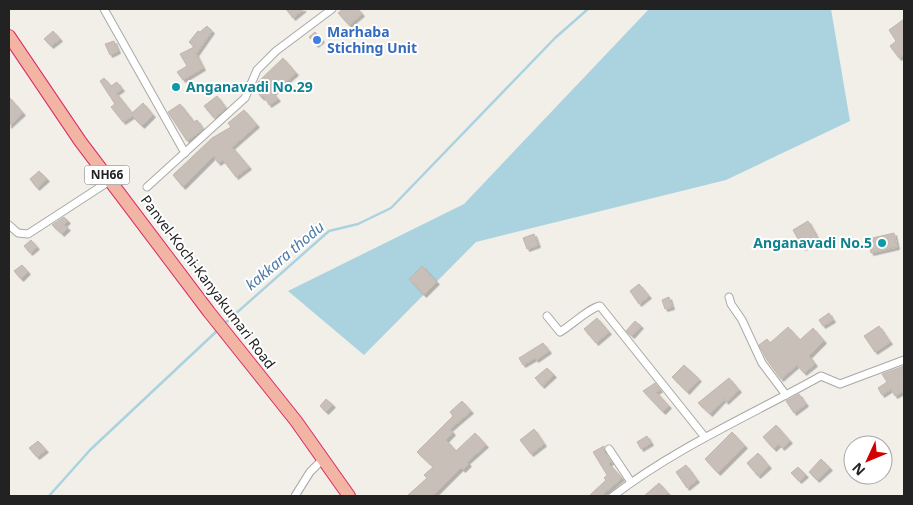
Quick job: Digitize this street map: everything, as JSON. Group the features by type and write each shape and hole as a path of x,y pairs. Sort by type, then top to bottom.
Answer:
{"highway":[{"name":"Panvel-Kochi-Kanyakumari Road","path":"9,36 80,140 209,312 323,459 349,496"}],"street":[{"path":"104,9 185,153"},
{"path":"147,187 245,98 257,70 270,57 332,9"},
{"path":"9,225 18,233 28,234 111,180"},
{"path":"729,297 730,304 742,320 762,363 786,396"},
{"path":"547,316 560,332 576,323 592,307 600,306 704,436"},
{"path":"613,496 631,482 704,436 751,415 821,376 840,384 904,360"},
{"path":"609,449 631,482"},
{"path":"295,496 310,472 323,459"}],"water":[{"path":"649,9 831,9 850,121 726,180 476,242 364,355 288,291 464,204"}],"building":[{"path":"286,9 304,9 293,18"},
{"path":"343,9 358,9 362,14 349,25 338,13"},
{"path":"904,19 904,54 899,58 890,46 896,41 889,30"},
{"path":"207,26 212,31 196,54 203,68 183,80 177,72 187,66 180,54 194,47 189,42 198,31 200,32"},
{"path":"53,31 60,39 51,46 44,39"},
{"path":"315,32 322,40 316,45 309,37"},
{"path":"114,41 118,51 110,55 105,44"},
{"path":"283,58 296,73 273,93 278,99 269,105 264,96 262,98 255,89 257,83"},
{"path":"104,78 111,86 117,82 122,89 116,93 132,113 143,103 153,115 142,126 132,116 123,122 111,107 115,104 100,81"},
{"path":"217,96 226,108 214,118 204,106"},
{"path":"9,97 23,113 9,126"},
{"path":"180,104 194,122 197,120 203,129 187,141 168,112"},
{"path":"244,110 257,125 232,147 249,167 236,177 223,160 218,163 214,156 183,187 173,175 212,138 231,127 228,123"},
{"path":"39,171 47,179 37,188 30,179"},
{"path":"64,217 68,221 64,225 68,228 62,234 52,225"},
{"path":"808,221 818,239 803,248 793,230"},
{"name":"Anganavadi No.5","path":"894,233 897,247 871,253 868,239"},
{"path":"534,234 538,245 527,249 523,238"},
{"path":"31,240 37,247 30,253 24,246"},
{"path":"22,265 28,272 21,279 14,271"},
{"path":"422,266 437,282 424,295 409,279"},
{"path":"639,284 649,296 639,304 630,291"},
{"path":"669,297 672,307 665,309 662,300"},
{"path":"829,313 833,320 823,326 819,320"},
{"path":"597,318 609,332 596,343 584,329"},
{"path":"635,321 641,326 632,336 626,331"},
{"path":"879,326 890,342 875,352 864,336"},
{"path":"788,327 800,340 813,328 824,341 809,356 815,364 804,373 797,365 781,379 759,345 767,339 770,343"},
{"path":"543,343 549,351 536,360 535,358 523,365 519,358"},
{"path":"684,365 699,379 687,392 672,377"},
{"path":"904,366 904,391 895,396 891,389 882,395 878,388 887,382 882,374"},
{"path":"547,368 554,375 542,386 535,378"},
{"path":"729,378 739,390 726,402 724,399 710,414 698,403"},
{"path":"655,383 660,390 656,392 669,406 663,412 643,391"},
{"path":"799,394 806,404 794,413 786,401"},
{"path":"326,399 333,405 326,412 320,406"},
{"path":"462,401 471,411 450,429 453,433 446,440 456,451 475,433 486,445 467,462 469,464 463,470 461,468 433,496 407,496 427,478 424,475 433,467 417,452 453,416 450,412"},
{"path":"776,425 790,441 782,448 779,444 774,449 763,437"},
{"path":"534,429 544,444 531,454 520,440"},
{"path":"732,432 745,446 718,473 705,459"},
{"path":"647,436 651,443 641,449 637,442"},
{"path":"38,441 46,450 37,457 29,448"},
{"path":"604,446 604,452 611,462 609,464 622,478 601,496 589,496 606,480 604,478 607,475 593,452"},
{"path":"758,453 769,466 758,476 747,463"},
{"path":"821,459 830,468 817,480 809,472"},
{"path":"686,465 697,480 687,488 676,472"},
{"path":"798,467 806,475 799,481 791,473"},
{"path":"659,483 668,493 664,496 644,496"}],"waterway":[{"name":"kakkara thodu","path":"225,323 329,231 358,224 391,208 555,38 588,9"},
{"name":"kakkara thodu","path":"49,496 90,450 219,329"}],"place":[{"name":"Marhaba Stiching Unit","path":"317,40"},
{"name":"Anganavadi No.29","path":"176,87"},
{"name":"Anganavadi No.5","path":"882,243"}]}
